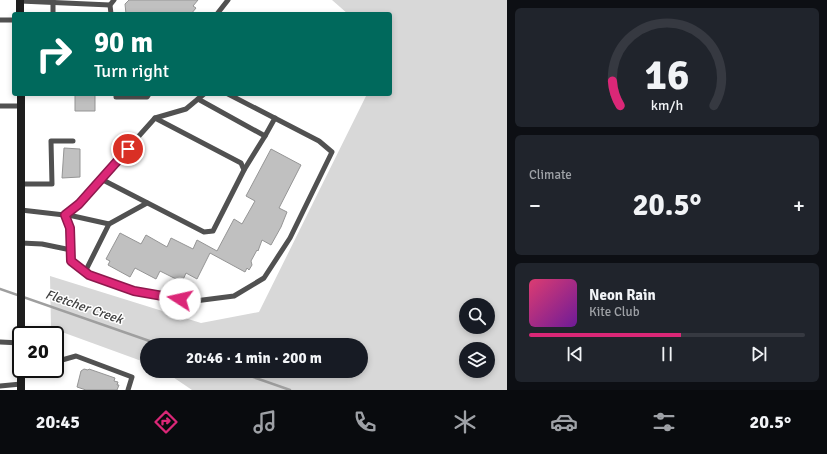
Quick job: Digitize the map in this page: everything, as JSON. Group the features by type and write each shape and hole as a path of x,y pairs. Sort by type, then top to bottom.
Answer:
{"main road":[{"path":"20,1 20,12"},
{"path":"21,96 21,326"}],"lane":[{"path":"111,12 110,5 114,0"},
{"path":"219,12 228,0"},
{"path":"20,1 53,1 110,5"},
{"path":"53,1 53,12"},
{"path":"0,20 12,20"},
{"path":"116,96 148,96"},
{"path":"65,215 79,204 155,118 186,109 202,96"},
{"path":"65,215 70,228 71,261 89,275 134,291 195,301 234,296 264,278 290,238 332,152 319,141 232,96"},
{"path":"198,99 265,136"},
{"path":"0,106 21,106"},
{"path":"155,118 241,163 244,170"},
{"path":"102,179 204,232 213,231 244,170 275,118"},
{"path":"21,184 52,184 52,141 73,141"},
{"path":"85,272 109,224 147,203"},
{"path":"21,210 65,215 109,224"},
{"path":"21,243 42,244 71,250"},
{"path":"0,342 12,343"},
{"path":"64,359 76,356 132,377 128,390"},
{"path":"0,386 21,387"}],"shaded area":[{"path":"332,0 507,0 507,390 192,390 174,378 368,378 368,338 140,338 140,360 64,333 64,326 51,326 50,276 201,323 259,312 366,96 392,96 392,12 346,12"}],"building":[{"path":"129,0 198,0 193,6 196,8 193,12 126,12 125,4"},
{"path":"75,96 95,96 95,111 75,111"},
{"path":"64,148 80,149 80,177 62,178"},
{"path":"271,149 301,165 279,208 287,212 281,227 271,245 262,240 258,251 257,250 251,261 252,265 249,270 247,268 245,272 210,253 197,279 186,273 182,282 160,271 156,279 135,268 130,277 108,265 110,261 106,259 120,233 141,244 146,235 167,247 171,238 193,249 197,240 217,251 234,219 242,224 255,201 246,196"},
{"path":"84,369 89,369 115,378 114,381 118,382 117,385 119,385 117,390 86,390 77,387 81,371"}],"waterway":[{"name":"Fletcher Creek","path":"0,289 141,338"},
{"name":"Fletcher Creek","path":"256,378 290,390"}],"route":[{"path":"128,149 79,204 65,215 70,228 71,261 89,275 134,291 180,299"}]}
